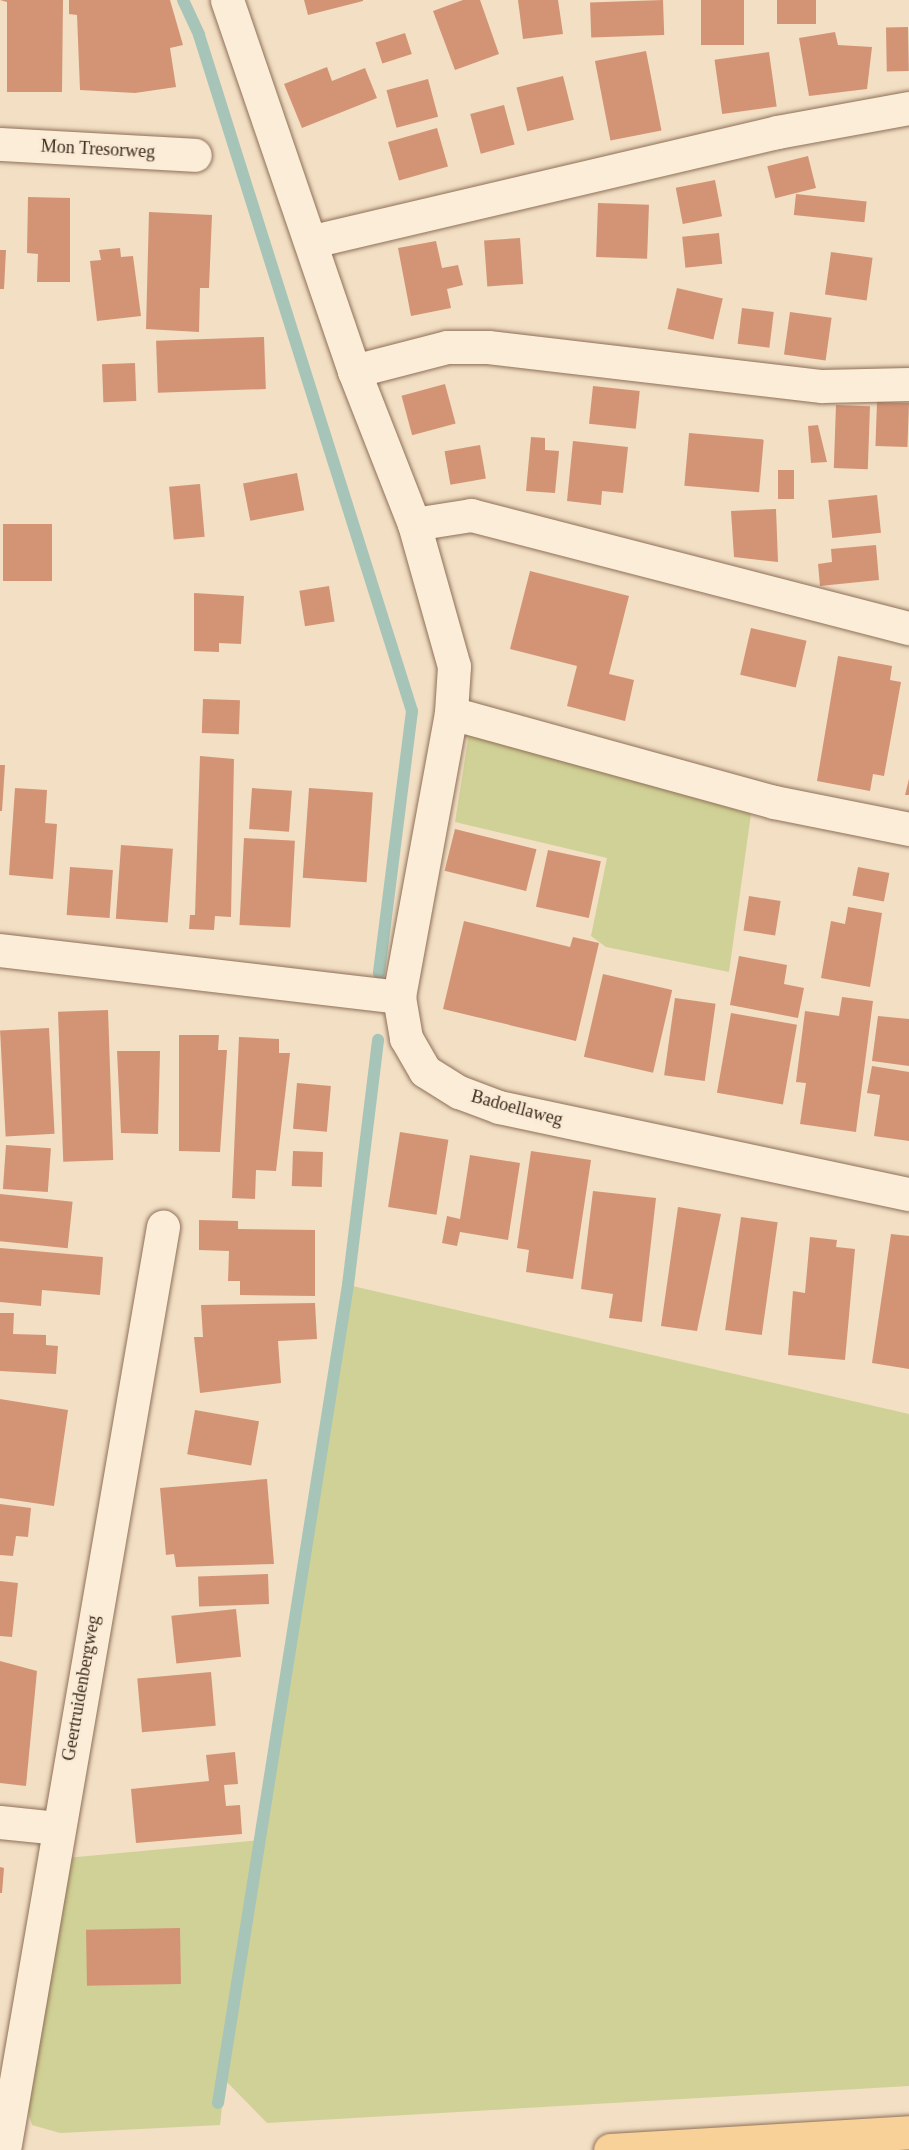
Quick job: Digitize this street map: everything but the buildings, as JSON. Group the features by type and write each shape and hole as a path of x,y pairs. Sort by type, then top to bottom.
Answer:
{"main road":[{"path":"610,2150 909,2132"}],"street":[{"path":"0,950 399,997 451,713 454,666 414,524 354,371 313,241 226,0"},
{"path":"313,241 777,132 909,108"},
{"name":"Mon Tresorweg","path":"0,144 195,155"},
{"path":"354,371 447,347 488,347 822,386 909,384"},
{"path":"414,524 471,515 909,628"},
{"path":"451,713 774,802 909,829"},
{"name":"Badoellaweg","path":"399,997 406,1038 425,1071 459,1092 499,1107 909,1194"},
{"name":"Geertruidenbergweg","path":"4,2150 57,1827 164,1227"},
{"path":"0,1822 57,1827"}],"green space":[{"path":"469,733 751,814 729,972 606,947 591,936 607,858 455,822"},
{"path":"348,1285 909,1414 909,2086 267,2123 225,2080 220,2125 60,2133 32,2125 27,2108 66,1858 262,1840"}],"waterway":[{"path":"183,0 199,35 412,711 379,973"},
{"path":"218,2103 348,1285 378,1040"}]}
